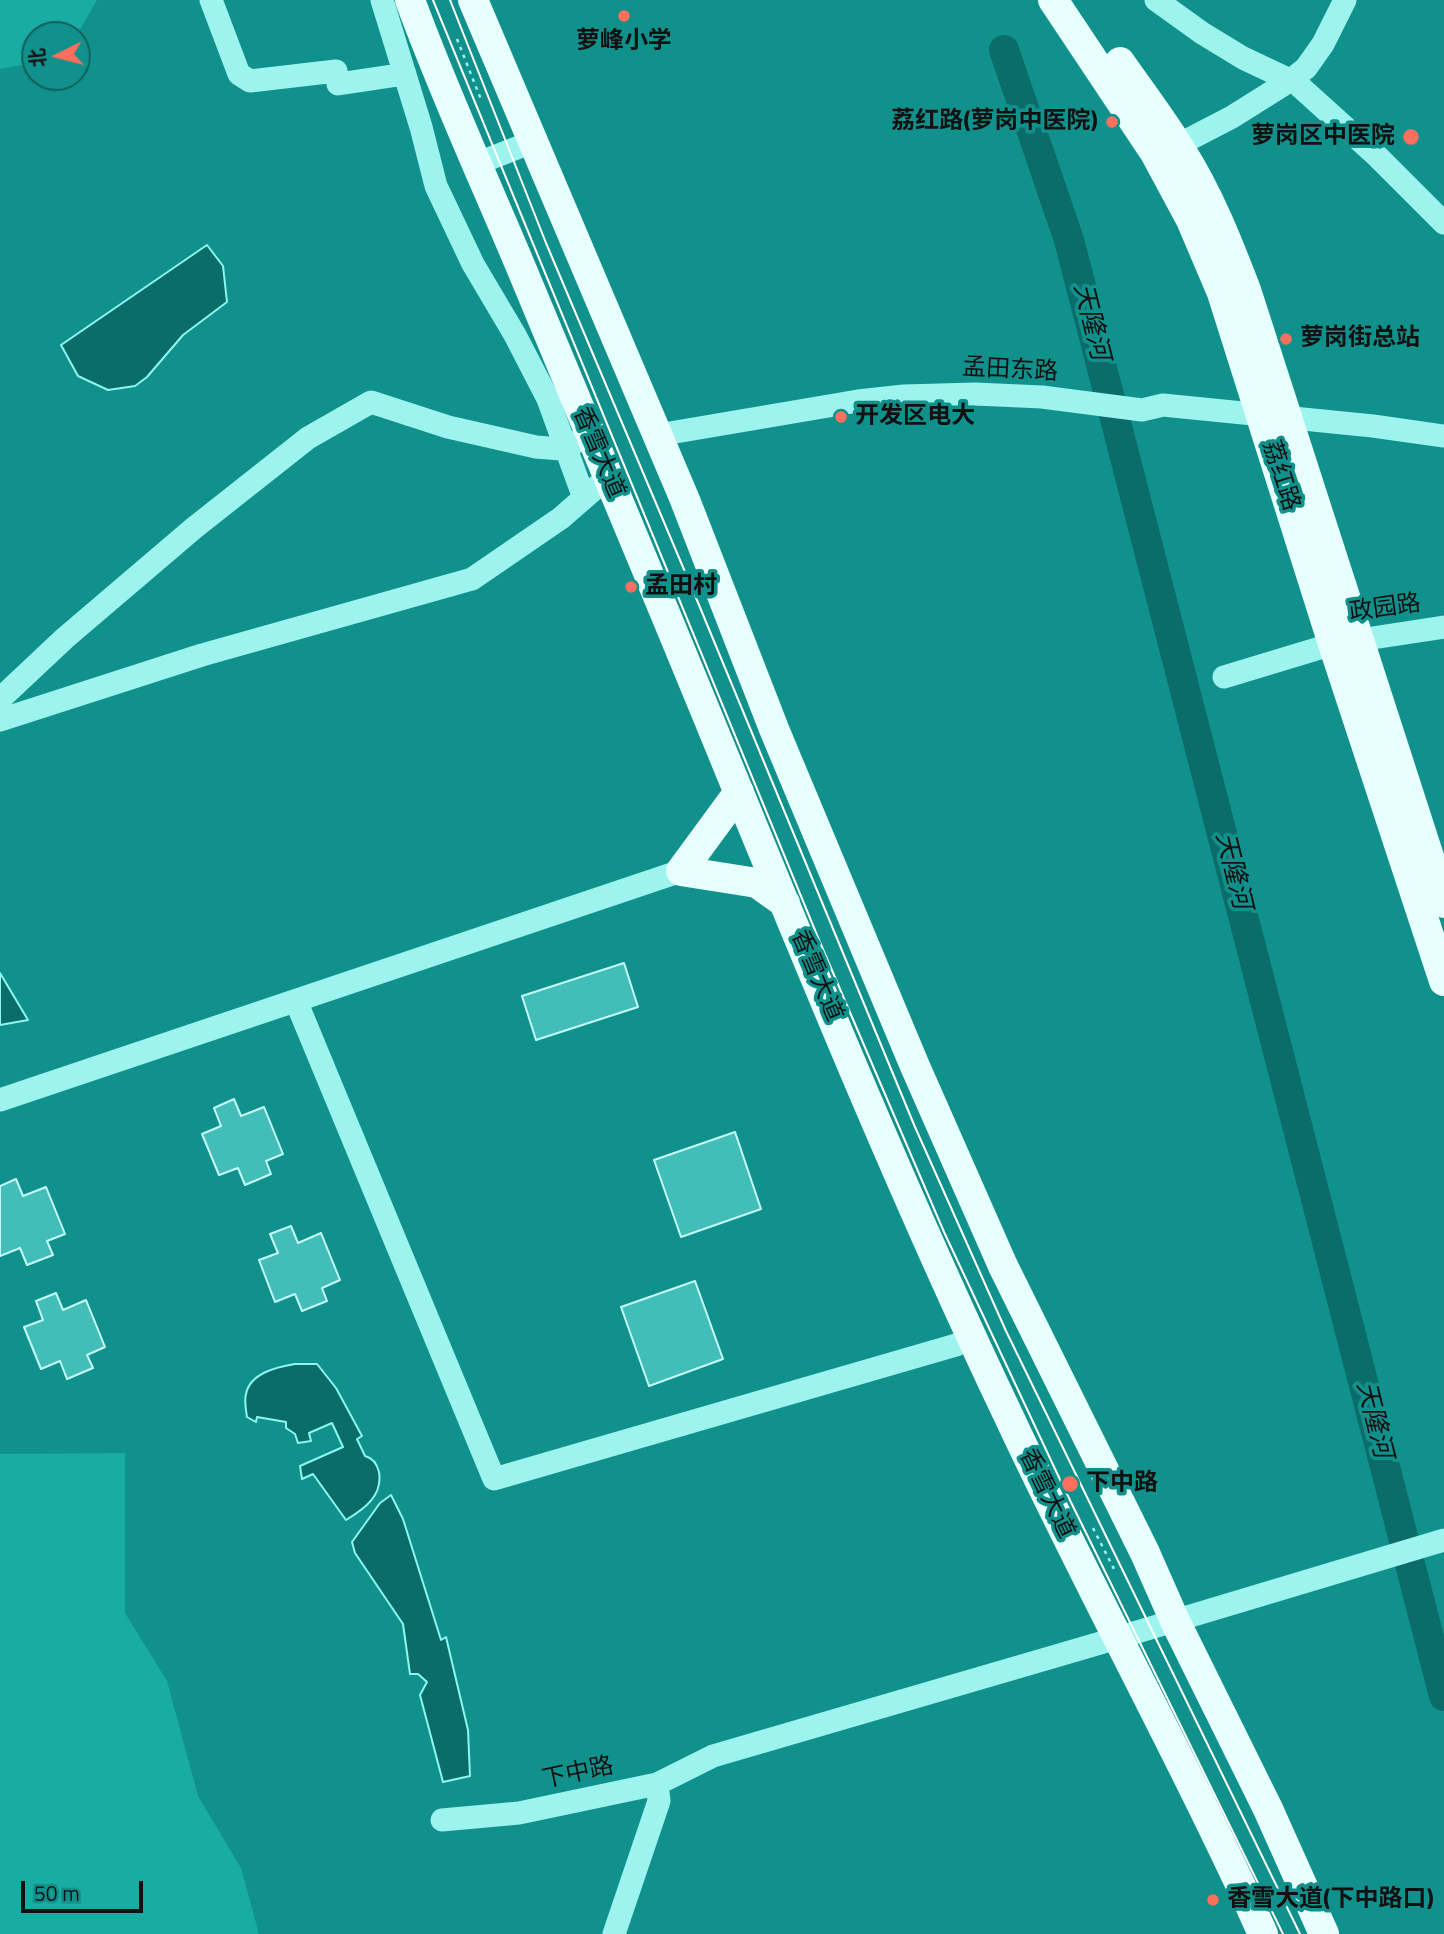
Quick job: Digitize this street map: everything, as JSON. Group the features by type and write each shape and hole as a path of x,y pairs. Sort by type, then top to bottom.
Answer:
{"main road":[{"name":"香雪大道","path":"410,0 439,80 477,164 578,441 608,477 785,903 972,1337 1008,1416 1263,1934"},
{"path":"472,0 658,435 727,604 774,729 1003,1266 1268,1809 1324,1934"},
{"name":"荔红路","path":"1054,0 1121,98 1187,185 1231,249 1264,341 1273,416"},
{"name":"荔红路","path":"1078,0 1178,145 1187,185 1222,293 1273,416 1346,641 1444,981"},
{"name":"荔红路","path":"1346,641 1444,903"},
{"path":"739,792 681,871 757,883 785,903"}],"street":[{"path":"211,0 239,74 250,81 335,71 338,84 405,74"},
{"path":"382,0 436,186 472,264 548,399 578,441 584,498"},
{"path":"1178,145 1232,117 1306,68 1323,44 1345,0"},
{"path":"1160,1 1202,33 1233,52 1291,80 1378,157 1444,223"},
{"path":"477,164 531,142"},
{"name":"孟田东路","path":"658,435 858,401 998,395 1042,397 1142,410 1163,405 1373,426 1444,436"},
{"path":"0,699 65,638 194,528 308,438 371,402 448,427 536,447 561,449 578,441"},
{"path":"0,720 202,655 472,579 561,518 608,477"},
{"name":"政园路","path":"1224,677 1346,641 1444,627"},
{"path":"0,1100 681,871"},
{"path":"296,1001 495,1479 956,1345 972,1337"},
{"name":"下中路","path":"442,1820 519,1813 657,1784 713,1756 1439,1541"},
{"path":"614,1934 659,1801 657,1784"}],"path":[{"path":"457,39 482,102"},
{"path":"1093,1528 1114,1569"}],"green space":[{"path":"0,0 97,0 85,21 21,21 21,65 0,69"},
{"path":"125,1453 125,1613 167,1681 198,1796 241,1868 259,1934 0,1934 0,1454"}],"water":[{"path":"207,245 223,266 227,302 183,335 147,377 135,386 108,390 78,376 61,345"},
{"path":"0,973 28,1020 0,1025"},
{"path":"295,1364 317,1364 336,1388 362,1436 357,1439 365,1456 376,1464 378,1469 379,1481 375,1495 346,1520 313,1474 302,1479 300,1466 343,1447 332,1423 309,1433 311,1441 298,1443 295,1434 286,1428 286,1422 257,1417 256,1422 247,1417 245,1397 253,1381 273,1369"},
{"path":"391,1495 403,1519 441,1640 446,1637 468,1730 470,1776 443,1782 420,1695 427,1682 418,1674 410,1674 403,1624 355,1553 352,1542 380,1503"}],"building":[{"path":"624,963 638,1007 536,1040 522,996"},
{"path":"234,1099 241,1116 264,1107 283,1154 266,1161 271,1174 245,1185 238,1168 219,1175 202,1134 221,1126 214,1108"},
{"path":"735,1132 761,1209 681,1237 654,1160"},
{"path":"16,1179 23,1196 46,1187 65,1234 47,1241 53,1255 27,1265 20,1248 0,1256 0,1186"},
{"path":"291,1226 298,1243 321,1233 340,1280 322,1288 327,1301 302,1311 295,1294 275,1302 259,1260 278,1253 270,1234"},
{"path":"695,1281 723,1359 649,1386 621,1307"},
{"path":"56,1293 63,1310 86,1300 105,1347 87,1355 93,1368 67,1379 60,1361 41,1369 24,1327 43,1320 36,1301"}],"waterway":[{"name":"天隆河","path":"1004,50 1069,240 1444,1696"}],"tram line":[{"path":"433,0 819,940 944,1232 1063,1486 1283,1934"},
{"path":"450,0 546,243 915,1127 1006,1331 1300,1934"}],"place":[{"name":"萝峰小学","path":"624,16"},
{"name":"荔红路(萝岗中医院)","path":"1112,122"},
{"name":"萝岗区中医院","path":"1411,137"},
{"name":"萝岗街总站","path":"1286,339"},
{"name":"开发区电大","path":"841,417"},
{"name":"孟田村","path":"631,587"},
{"name":"下中路","path":"1070,1484"},
{"name":"香雪大道(下中路口)","path":"1213,1900"}]}
